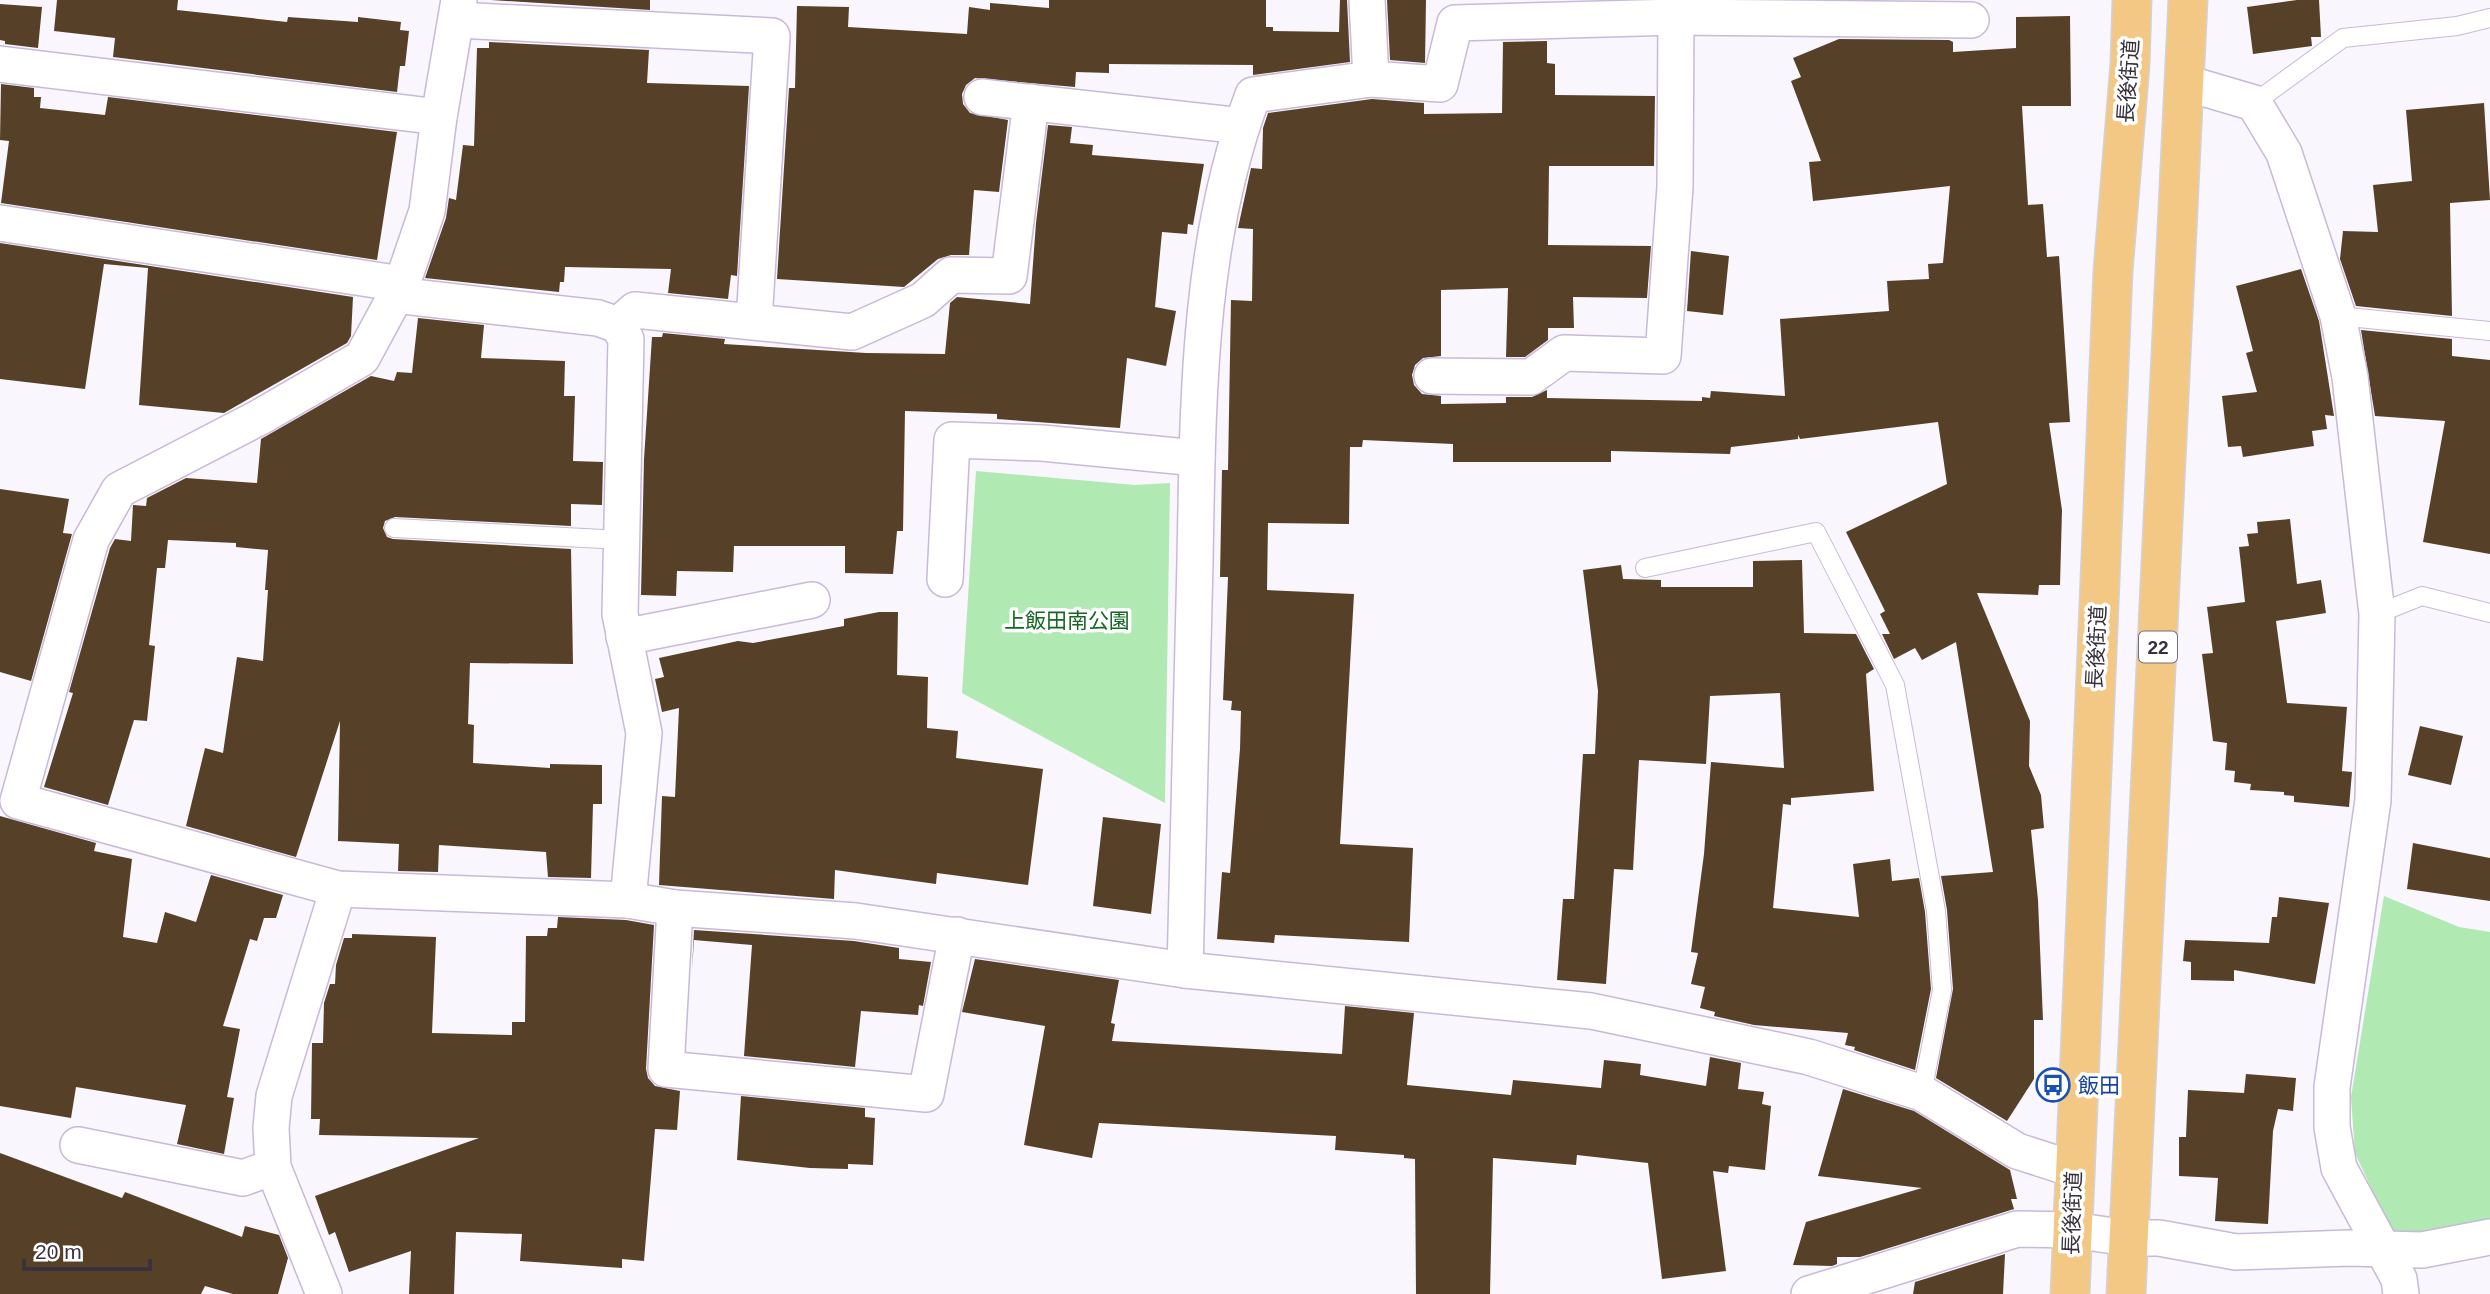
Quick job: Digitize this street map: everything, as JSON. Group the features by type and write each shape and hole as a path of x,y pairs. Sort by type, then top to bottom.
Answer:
{"main road":[{"name":"長後街道","path":"2070,1294 2073,1169 2112,285 2130,64 2132,0"},
{"name":"22","path":"2126,1294 2188,0"}],"street":[{"path":"1367,0 1371,79"},
{"path":"754,321 772,36 459,10 439,117 427,211 399,290 362,358 228,434 119,489 91,540 9,799 338,889 628,900 675,908 856,921 1185,970 1591,1010 1809,1057 1922,1093 2017,1151 2073,1169"},
{"path":"1432,376 1531,377 1564,353 1663,356 1675,187 1676,18"},
{"path":"1185,970 1197,458 1208,272 1242,126 1253,95 1371,79 1440,84 1455,23 1676,18 1971,20"},
{"path":"0,64 439,117"},
{"path":"2186,83 2254,103 2284,153 2338,316 2356,418 2377,614 2372,800 2332,1087 2332,1127 2339,1168 2399,1279 2401,1294"},
{"path":"982,97 1242,126"},
{"path":"618,325 635,310 852,332 923,300 951,275 1009,276 1031,102"},
{"path":"0,223 399,290 598,317 618,325 626,339 620,614 644,733 628,900"},
{"path":"945,579 952,440 1042,443 1197,458"},
{"path":"624,637 812,600"},
{"path":"324,1294 273,1167 271,1128 274,1096 338,889"},
{"path":"675,908 666,1069 926,1094 957,935"},
{"path":"78,1145 243,1178 273,1167"},
{"path":"1809,1294 2017,1229 2072,1230 2128,1238 2159,1238 2236,1252 2349,1248 2421,1250 2490,1237"}],"lane":[{"path":"2254,103 2343,38 2457,26 2490,18"},
{"path":"2338,316 2490,331"},
{"path":"394,528 622,540"},
{"path":"1644,568 1816,532 1895,685 1936,911 1942,990 1922,1093"},
{"path":"2377,614 2422,596 2490,612"}],"green space":[{"name":"上飯田南公園","path":"976,471 1135,485 1170,483 1165,803 962,693"},
{"path":"2384,896 2459,927 2490,932 2490,1235 2397,1243 2355,1153 2351,1097"}],"building":[{"path":"57,0 178,0 177,10 287,22 288,17 358,22 358,17 401,22 400,30 409,31 405,66 400,66 397,92 113,57 115,38 54,31"},
{"path":"491,0 650,0 650,10"},
{"path":"1049,0 1266,0 1266,27 1273,27 1273,31 1339,32 1340,0 1347,0 1350,62 1253,75 1253,65 1109,64 1109,73 1076,72 1075,87 975,78 966,85 962,94 963,104 970,113 1008,120 999,192 974,190 969,255 951,255 938,259 904,287 777,279 789,88 795,88 797,6 849,7 848,27 967,34 969,7 990,10 990,3 1049,8"},
{"path":"1387,0 1426,0 1425,63 1390,60"},
{"path":"2297,0 2319,0 2321,37 2311,37 2312,46 2253,54 2247,7"},
{"path":"0,4 42,7 38,48 5,44 5,41 0,40"},
{"path":"2070,16 2071,106 2022,106 2028,205 2043,204 2047,257 2059,256 2070,422 2049,423 2062,510 2060,585 2039,585 2038,595 1977,593 2030,721 2029,766 2041,795 2044,828 2031,830 2038,900 2043,1020 2034,1020 2034,1079 2007,1121 1936,1078 1953,989 1947,910 1941,876 1993,872 1956,642 1922,660 1915,648 1894,659 1882,634 1890,634 1880,614 1885,611 1846,532 1947,484 1938,422 1800,439 1798,435 1798,439 1731,447 1730,454 1611,451 1611,462 1453,462 1453,444 1363,440 1362,447 1350,447 1349,524 1268,523 1267,590 1354,594 1340,844 1413,848 1409,942 1275,935 1274,943 1217,939 1222,872 1230,873 1241,711 1231,710 1232,701 1223,700 1228,577 1220,577 1222,470 1228,470 1231,300 1252,301 1253,229 1238,228 1251,168 1262,169 1263,128 1268,113 1372,99 1424,103 1424,114 1502,113 1503,42 1547,41 1547,63 1555,64 1555,95 1655,96 1654,166 1549,166 1548,245 1651,246 1647,298 1573,297 1574,328 1548,328 1548,340 1525,357 1506,357 1508,288 1441,290 1441,356 1423,358 1415,365 1412,375 1414,385 1422,394 1441,396 1441,404 1506,403 1506,397 1532,397 1547,390 1547,398 1702,401 1702,397 1710,398 1711,391 1785,396 1780,319 1889,311 1887,281 1929,279 1928,264 1943,263 1950,186 1813,201 1809,162 1821,161 1791,81 1801,77 1793,58 1839,39 1949,40 1953,42 1953,52 2016,48 2016,17"},
{"path":"489,42 649,50 647,83 749,86 737,276 731,275 728,299 668,293 671,269 565,267 564,282 560,282 559,292 425,278 446,218 449,198 456,200 463,145 474,146 477,48 489,48"},
{"path":"1,84 34,88 34,97 41,97 40,108 105,115 108,97 397,132 377,260 1,203 9,141 0,140"},
{"path":"2484,103 2490,200 2450,203 2452,316 2356,306 2340,259 2343,231 2378,232 2373,185 2412,181 2406,110"},
{"path":"1048,125 1072,127 1070,143 1093,145 1092,155 1204,164 1193,225 1188,224 1187,234 1162,232 1155,307 1176,311 1166,366 1127,358 1120,428 997,419 997,414 905,411 903,531 897,531 893,574 845,573 845,546 734,546 733,572 677,571 676,596 641,595 644,459 652,337 662,337 663,333 725,339 724,344 866,353 945,354 950,303 957,297 1030,304 1036,223"},
{"path":"0,243 353,297 351,336 347,343 224,413 139,405 148,268 104,264 85,389 0,379"},
{"path":"1691,251 1729,256 1723,315 1687,311"},
{"path":"2301,269 2319,321 2334,416 2325,415 2327,429 2312,431 2314,446 2243,457 2241,446 2228,447 2222,396 2257,392 2246,353 2253,351 2236,286"},
{"path":"418,318 484,325 481,358 565,361 564,396 575,396 573,461 603,462 602,505 571,504 571,526 395,517 385,521 383,528 387,537 393,539 571,549 573,664 470,663 468,724 474,725 473,763 550,768 550,764 602,765 602,804 593,804 591,878 548,877 546,852 439,845 438,872 398,871 399,844 338,841 340,721 296,857 186,826 205,748 223,753 237,657 263,661 268,550 236,547 236,543 168,540 165,568 157,568 149,645 155,646 147,721 134,720 108,805 44,787 73,693 69,692 110,548 115,539 131,541 133,505 146,506 147,498 186,478 257,483 261,439 371,376 394,381 397,372 412,373"},
{"path":"2361,330 2452,339 2452,356 2490,360 2490,554 2423,542 2445,421 2375,416"},
{"path":"0,489 69,499 63,533 72,534 31,681 0,672"},
{"path":"2290,519 2297,584 2321,580 2326,613 2276,621 2287,703 2347,707 2342,771 2352,772 2349,807 2294,802 2294,796 2284,795 2284,792 2250,790 2251,784 2234,782 2235,771 2225,770 2227,743 2213,741 2202,654 2213,653 2207,607 2245,602 2239,547 2249,546 2247,534 2258,533 2257,522"},
{"path":"1802,560 1804,633 1856,634 1874,669 1866,674 1874,791 1791,798 1791,805 1783,804 1773,908 1859,917 1853,864 1890,859 1892,881 1919,878 1925,912 1931,989 1915,1070 1854,1050 1855,1047 1845,1045 1848,1033 1754,1025 1714,1016 1715,1012 1700,1008 1705,987 1691,984 1698,953 1691,952 1704,854 1711,762 1784,768 1780,693 1710,696 1706,764 1639,760 1633,870 1614,869 1606,984 1557,980 1563,899 1574,899 1583,754 1595,754 1598,691 1583,570 1621,565 1623,579 1661,580 1661,587 1753,587 1753,561"},
{"path":"879,612 898,612 897,675 928,677 927,728 958,731 956,758 1043,769 1028,885 937,873 936,884 835,870 834,899 659,885 662,796 675,797 679,708 662,712 655,679 664,677 659,658 738,641 753,643 844,626 844,619"},
{"path":"2420,726 2463,736 2451,785 2408,775"},
{"path":"0,816 96,843 94,851 132,859 123,937 157,943 165,912 196,922 211,875 283,895 276,918 264,918 257,941 250,939 223,1026 240,1029 227,1097 234,1098 224,1154 177,1144 186,1105 76,1087 71,1118 0,1106"},
{"path":"1103,817 1161,824 1151,914 1093,906"},
{"path":"2413,843 2490,858 2490,901 2407,889"},
{"path":"2279,897 2329,903 2315,984 2234,970 2234,981 2191,980 2191,962 2183,961 2185,940 2269,943 2272,917 2277,917"},
{"path":"558,917 626,920 654,925 646,1069 648,1078 655,1086 680,1091 677,1130 655,1129 644,1261 622,1259 622,1268 520,1261 522,1234 456,1232 454,1294 409,1294 411,1251 349,1272 335,1232 329,1235 315,1196 479,1138 319,1135 320,1119 311,1119 312,1043 323,1043 324,1003 330,984 335,984 336,965 344,938 352,938 352,934 436,937 432,1033 512,1035 512,1022 525,1022 526,936 547,936 548,928 557,928"},
{"path":"694,930 854,941 899,948 899,959 931,962 923,1006 919,1005 918,1015 861,1011 855,1067 744,1056 752,945 694,940 692,970"},
{"path":"975,959 1119,980 1111,1023 1115,1024 1112,1041 1342,1054 1345,1006 1414,1013 1407,1085 1511,1095 1513,1080 1601,1088 1604,1060 1641,1064 1640,1075 1706,1086 1710,1057 1741,1063 1738,1089 1764,1092 1762,1104 1771,1106 1765,1170 1729,1166 1728,1173 1713,1171 1726,1271 1662,1279 1648,1163 1577,1155 1576,1165 1493,1158 1490,1294 1416,1294 1415,1159 1404,1158 1404,1155 1335,1150 1336,1136 1099,1123 1092,1158 1024,1145 1045,1026 962,1012"},
{"path":"2246,1074 2296,1078 2293,1111 2278,1109 2273,1131 2268,1224 2215,1221 2218,1178 2179,1176 2179,1137 2186,1137 2188,1090 2244,1093"},
{"path":"1843,1089 1914,1111 2010,1170 2017,1199 2011,1199 2014,1209 1860,1257 1837,1257 1837,1264 1832,1266 1793,1265 1806,1222 1922,1188 1818,1176"},
{"path":"741,1096 865,1108 865,1117 875,1118 873,1165 848,1164 848,1169 810,1168 737,1160"},
{"path":"0,1153 122,1198 125,1192 242,1237 245,1226 279,1235 288,1258 278,1294 233,1294 205,1286 201,1294 0,1294"},
{"path":"2005,1254 2003,1294 1913,1294 1915,1282"}],"place":[{"name":"飯田","path":"2053,1085"}]}
